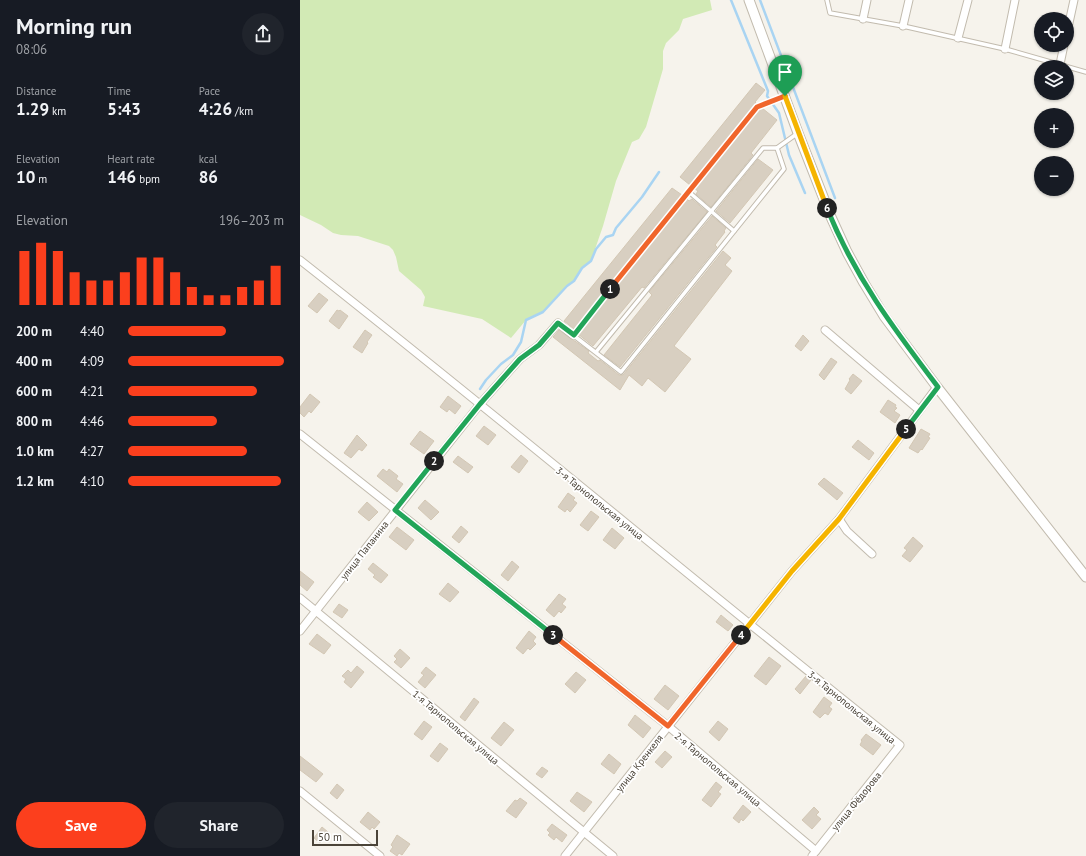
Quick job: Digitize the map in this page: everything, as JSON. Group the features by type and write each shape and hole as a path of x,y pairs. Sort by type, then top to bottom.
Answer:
{"street":[{"path":"749,0 798,134 831,217 847,252 864,283 884,316 1086,577"},
{"path":"863,19 867,0"},
{"path":"903,26 909,0"},
{"path":"958,38 968,0"},
{"path":"1005,49 1015,0"},
{"path":"1071,12 1074,0"},
{"name":"3-я Тарнопольская улица","path":"300,260 391,331 749,625 900,745"},
{"name":"улица Папанина","path":"300,631 480,404 520,359 539,345 558,323 574,335"},
{"path":"825,330 919,410"},
{"name":"улица Кренкеля","path":"565,856 792,571 839,519 919,410 938,387"},
{"name":"2-я Тарнопольская улица","path":"300,434 668,726 814,853"},
{"path":"839,519 847,530 872,554"},
{"name":"1-я Тарнопольская улица","path":"300,598 613,856"},
{"name":"улица Фёдорова","path":"814,853 900,745"},
{"path":"300,791 380,856"}],"lane":[{"path":"827,0 830,13 903,26 958,38 1045,60"},
{"path":"1074,68 1086,72"},
{"path":"777,148 784,169 621,372 574,335 757,107 785,96"},
{"path":"596,352 763,148 777,148 798,134"},
{"path":"689,192 712,210 717,217 734,231"}],"green space":[{"path":"300,0 710,0 712,10 683,19 679,30 666,43 663,51 663,69 646,127 639,139 632,142 616,181 591,261 582,268 574,281 567,286 543,312 526,320 511,338 482,319 423,306 425,297 421,290 399,271 396,257 393,250 389,246 358,236 333,233 321,225 300,215"}],"building":[{"path":"756,83 765,90 755,102 757,104 690,185 680,177"},
{"path":"762,108 777,120 751,153 753,155 711,207 696,194 698,191 695,189"},
{"path":"758,159 773,170 730,223 716,211"},
{"path":"672,188 682,195 574,329 564,321"},
{"path":"687,199 689,201 692,199 707,212 644,288 642,287 593,346 578,334"},
{"path":"712,216 726,228 724,231 725,232 715,245 717,247 620,367 604,355 652,295 649,292"},
{"path":"723,251 731,258 725,265 732,271 674,346 691,359 665,392 648,378 642,386 629,375 620,390 553,337 559,330 589,351 588,353 598,361 600,360 619,375 623,375"},
{"path":"319,293 328,300 317,313 308,306"},
{"path":"337,310 340,310 348,316 339,329 329,321"},
{"path":"365,330 372,335 362,353 353,347"},
{"path":"803,335 809,341 801,351 795,346"},
{"path":"831,358 837,362 824,380 819,375"},
{"path":"853,374 862,381 851,394 845,389"},
{"path":"310,394 320,402 311,413 309,411 304,417 300,413 300,407"},
{"path":"448,396 461,406 455,414 449,409 447,412 440,407"},
{"path":"888,400 896,405 895,407 897,408 894,411 900,415 895,423 880,412"},
{"path":"484,426 496,435 488,445 476,436"},
{"path":"921,429 930,434 928,437 930,438 922,450 921,449 918,453 909,448"},
{"path":"420,431 434,441 424,454 410,444"},
{"path":"357,435 367,445 362,451 359,449 351,458 344,453"},
{"path":"858,440 874,453 869,460 852,447"},
{"path":"521,455 528,461 519,473 511,467"},
{"path":"458,456 473,467 468,473 453,462"},
{"path":"383,469 387,472 389,469 398,476 396,479 403,484 397,492 377,476"},
{"path":"824,478 843,493 837,500 818,484"},
{"path":"568,493 575,498 573,500 577,503 570,512 567,509 565,512 558,507"},
{"path":"425,500 439,512 431,520 418,508"},
{"path":"367,502 378,512 369,521 358,512"},
{"path":"591,511 599,517 588,531 580,525"},
{"path":"461,526 468,532 459,543 452,537"},
{"path":"397,527 414,540 406,550 389,537"},
{"path":"612,528 624,538 615,549 603,540"},
{"path":"913,537 923,546 910,562 902,556 907,550 904,548"},
{"path":"512,561 519,567 508,581 501,575"},
{"path":"373,563 388,575 381,583 373,577 375,575 368,569"},
{"path":"300,571 314,582 307,591 300,585"},
{"path":"448,583 459,592 450,602 439,594"},
{"path":"559,594 566,599 562,604 566,607 561,613 559,611 554,617 546,610"},
{"path":"339,604 348,610 342,618 333,612"},
{"path":"721,615 733,625 728,631 716,622"},
{"path":"529,631 536,637 533,641 536,644 530,650 528,648 523,654 516,648"},
{"path":"317,634 331,645 324,654 309,644"},
{"path":"400,649 410,658 401,668 394,662 397,659 394,656"},
{"path":"769,657 781,666 766,685 754,676"},
{"path":"357,666 364,672 351,688 344,682 346,679 342,676 348,670 351,673"},
{"path":"426,667 436,675 425,688 418,682 424,675 421,673"},
{"path":"576,672 586,680 575,693 565,684"},
{"path":"806,676 811,680 800,694 795,689"},
{"path":"665,685 679,696 668,710 654,699"},
{"path":"824,697 832,703 829,707 832,709 828,715 825,713 820,718 813,712"},
{"path":"474,698 479,702 465,721 460,717"},
{"path":"635,715 651,728 643,738 628,725"},
{"path":"424,721 432,727 422,740 414,734"},
{"path":"718,721 728,729 719,741 709,732"},
{"path":"504,722 514,730 501,746 491,738"},
{"path":"866,734 881,745 873,755 860,745 861,740"},
{"path":"440,743 448,749 438,762 430,756"},
{"path":"665,751 672,757 662,768 655,762"},
{"path":"609,754 621,764 614,774 601,764"},
{"path":"300,756 323,774 316,782 300,770"},
{"path":"542,767 548,771 542,778 536,774"},
{"path":"716,782 722,787 718,792 721,794 711,807 702,800"},
{"path":"337,784 344,790 337,799 330,793"},
{"path":"577,792 592,802 584,812 570,801"},
{"path":"520,798 527,803 516,818 506,811 515,800 517,801"},
{"path":"743,805 751,812 743,821 741,819 739,823 733,818"},
{"path":"814,807 819,812 816,815 821,819 812,829 802,820"},
{"path":"368,812 380,822 374,829 372,827 370,830 360,822"},
{"path":"552,824 567,835 562,842 556,837 554,840 548,835 550,833 547,830"},
{"path":"322,827 328,832 320,843 314,838"},
{"path":"397,835 410,844 402,855 399,853 397,856 390,851 393,847 391,845"}],"waterway":[{"path":"731,0 768,91 767,96 779,113 789,155 805,193"},
{"path":"760,0 835,198"},
{"path":"480,389 501,364 513,355 521,342 526,320 543,312 567,286 574,281 582,268 591,261 596,249 606,237 613,235 616,228 642,197 659,172"}],"route":[{"path":"785,96 798,134 831,217 847,252 884,316 938,387 919,410 878,468 839,519 792,571 668,726 395,510 480,404 520,359 539,345 558,323 574,335 757,107 785,96"}]}
